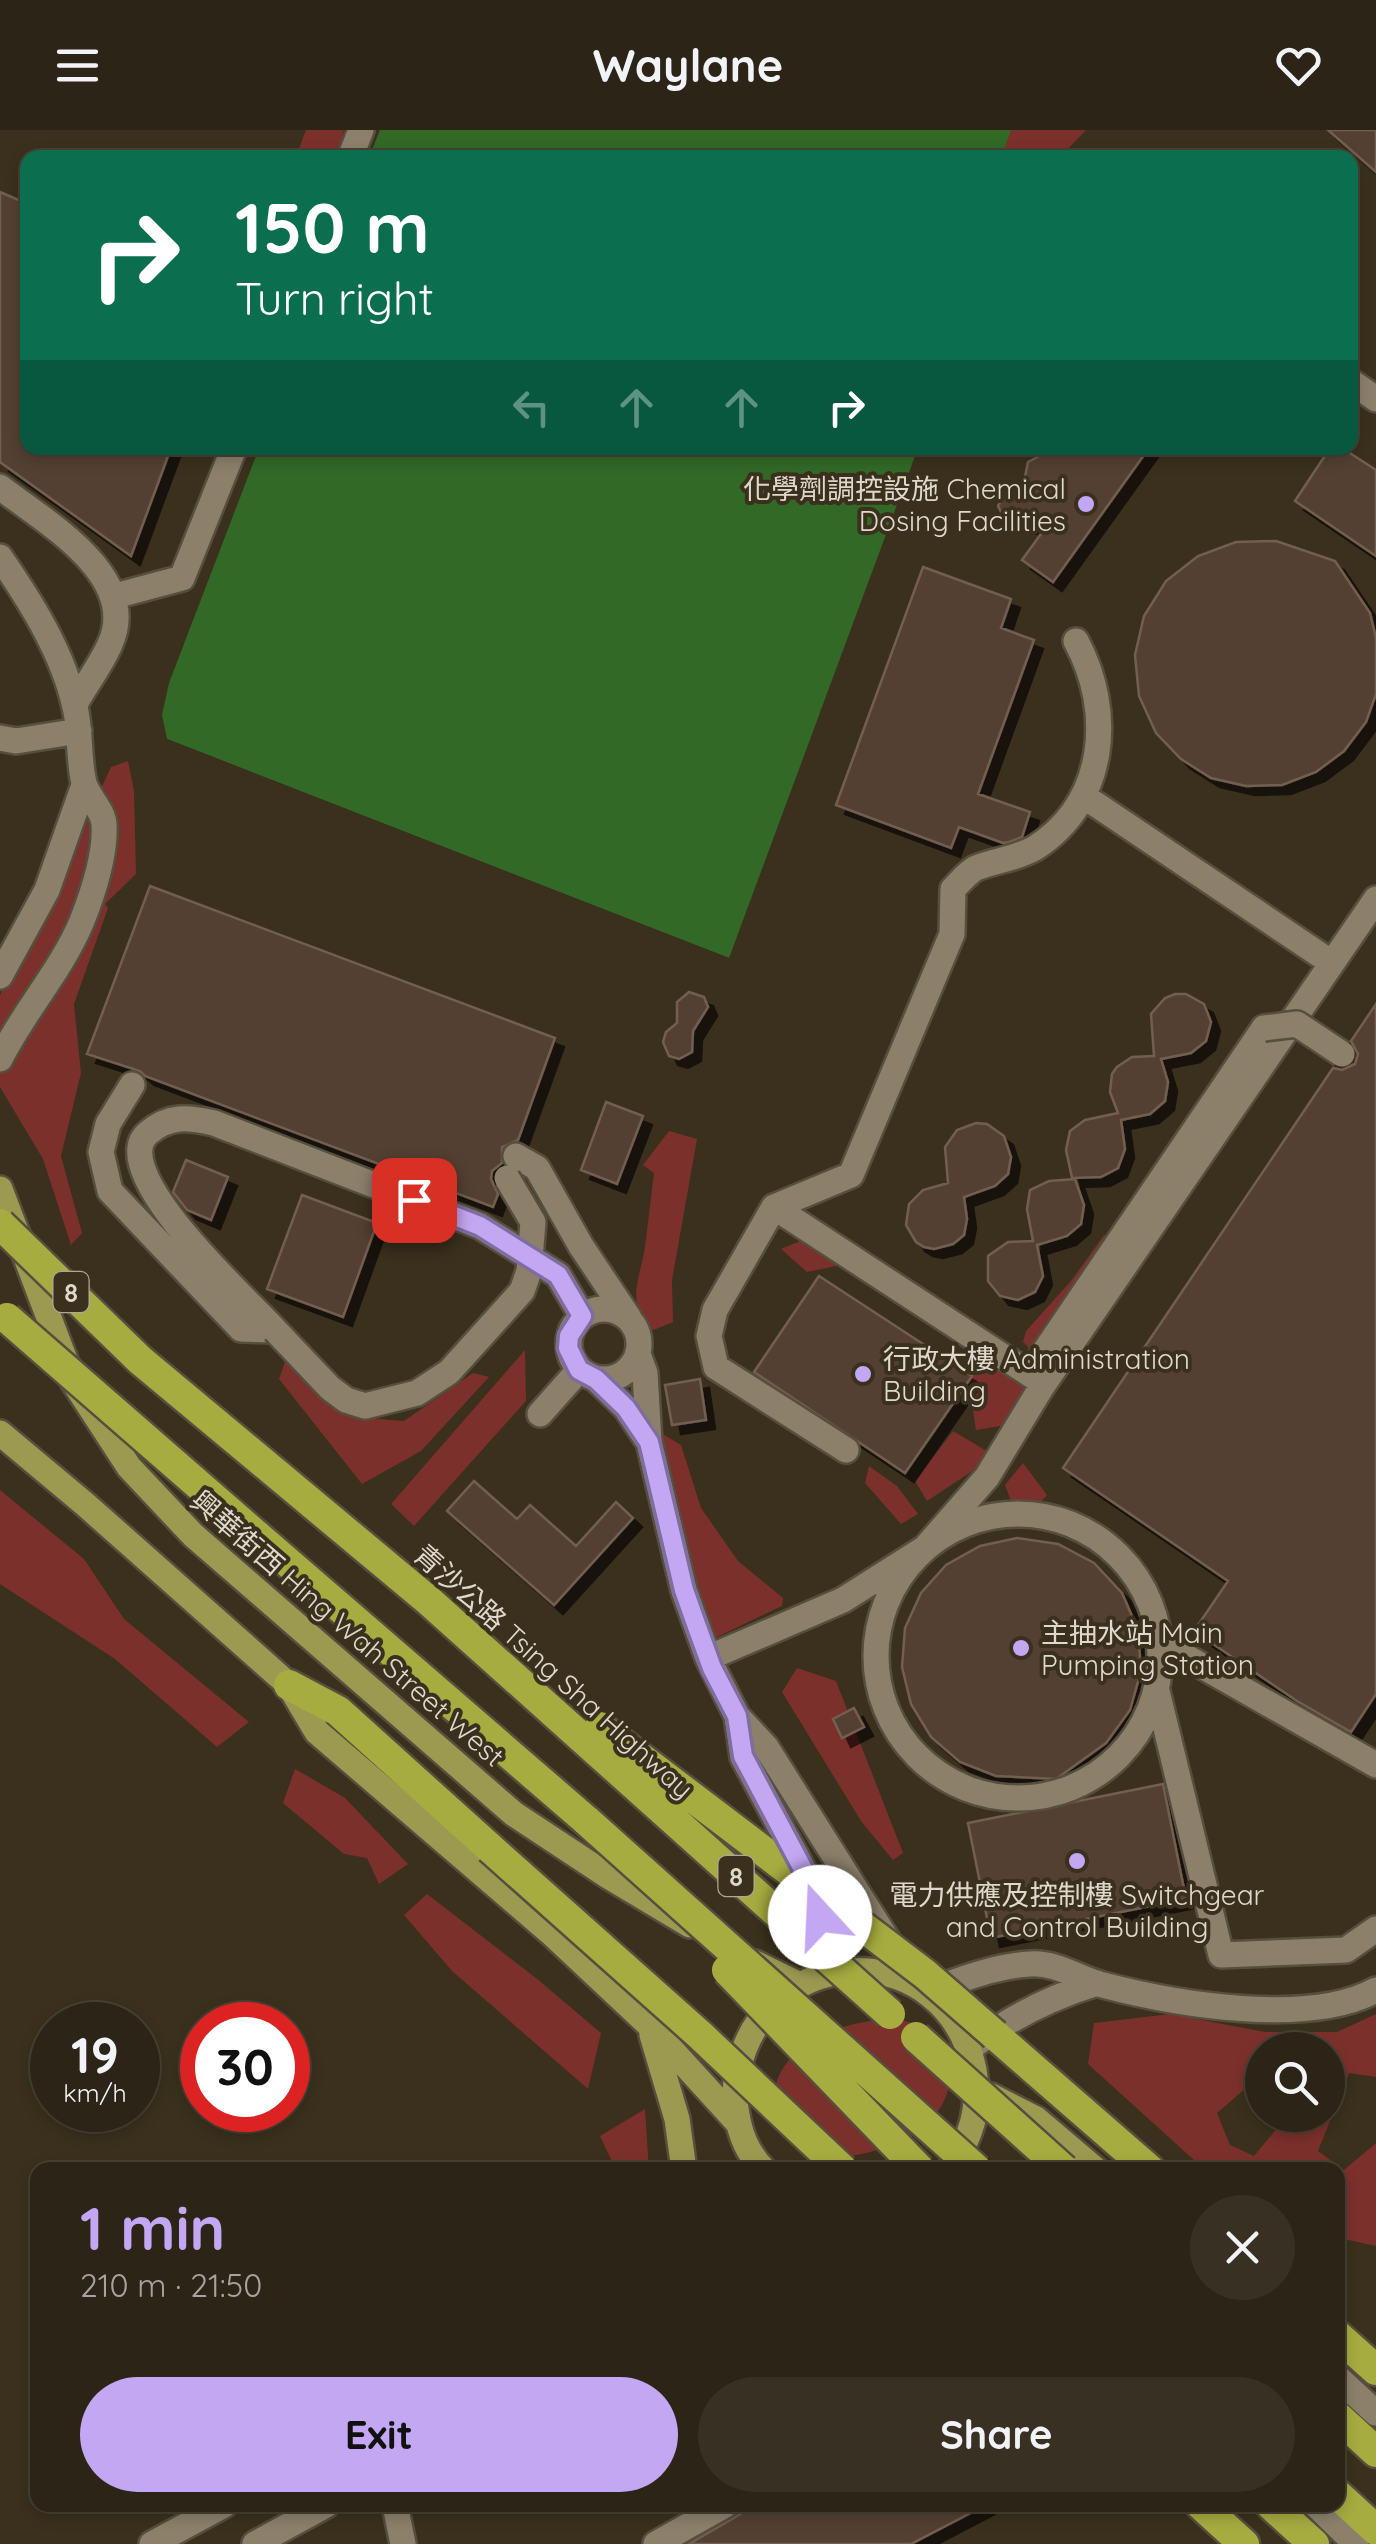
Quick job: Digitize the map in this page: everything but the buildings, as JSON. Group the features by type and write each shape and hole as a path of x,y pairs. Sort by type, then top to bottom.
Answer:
{"highway":[{"name":"青沙公路 Tsing Sha Highway","path":"0,1224 140,1360 429,1602 1055,2162"},
{"path":"0,1253 140,1360"},
{"name":"8","path":"0,1312 587,1821 968,2162"},
{"path":"429,1602 600,1726 925,1974 1141,2162"},
{"path":"289,1686 338,1711 700,2035 835,2162"},
{"path":"587,1821 912,2162"},
{"path":"1345,2342 1376,2370"},
{"path":"1345,2364 1376,2382"},
{"path":"1345,2423 1376,2452"},
{"path":"1345,2501 1376,2530"},
{"path":"1210,2512 1244,2544"},
{"path":"1279,2512 1314,2544"}],"main road":[{"name":"興華街西 Hing Wah Street West","path":"0,1189 73,1381 129,1467 193,1535 514,1814 608,1876 798,1984"},
{"path":"0,1433 289,1686 316,1732 551,1933 648,2024 739,2124"},
{"path":"756,2162 739,2124 734,2084 744,2043 766,2009 798,1984 832,1972 874,1971 920,1988 944,2008 970,2048 977,2089 974,2121 954,2162"},
{"path":"648,2024 677,2119 683,2162"},
{"path":"977,2089 1036,2119 1087,2162"}],"street":[{"path":"115,596 182,578 231,455"},
{"path":"0,488 70,540 96,566 115,596 112,642 74,704"},
{"path":"0,557 36,612 74,704 84,785 104,822 98,870 64,958 0,1059"},
{"path":"846,1450 716,1367 709,1336 715,1310 774,1207 851,1175 952,934 954,889 973,869 1006,862 1032,850 1063,828 1085,796 1098,746 1100,716 1091,668 1076,640"},
{"path":"0,738 16,740 79,730"},
{"path":"0,976 47,890 84,785"},
{"path":"1085,796 1332,963"},
{"path":"1038,1378 1376,899"},
{"path":"708,1658 843,1600 925,1548 963,1524 1006,1513 1050,1517 1091,1534 1125,1562 1149,1599 1160,1642 1156,1691 1137,1736 1104,1771 1060,1793 1012,1800 966,1789 924,1763 894,1725 878,1679 878,1631 895,1585 925,1548 987,1477 1038,1378 1264,1028 1297,1024 1342,1054"},
{"path":"132,1085 108,1124 101,1152 110,1191 241,1330 275,1330"},
{"path":"582,1316 558,1275 531,1257 480,1226 214,1123 179,1117 160,1124 143,1137 138,1155 160,1206 330,1388 346,1400 365,1406 417,1393 448,1372 522,1291 531,1257 533,1222 512,1167 537,1168 637,1332 638,1354 645,1373 649,1442 684,1590 708,1658 737,1716 766,1747 920,1988 1032,1963 1059,1968 1097,1984 1230,2009 1304,2007 1362,1998 1376,1990"},
{"path":"774,1207 1038,1378"},
{"path":"632,1322 624,1314 603,1308 582,1316 569,1336 568,1348 588,1374 626,1408 649,1442"},
{"path":"540,1414 588,1374 617,1377 626,1372 638,1354"},
{"path":"1160,1642 1376,1765"},
{"path":"1156,1691 1221,1955 1346,1950 1376,1929"},
{"path":"737,1716 743,1756 814,1890 832,1972"},
{"path":"970,2048 1010,2019 1059,1995 1097,1984"},
{"path":"1345,2384 1376,2413"},
{"path":"152,2544 211,2512"},
{"path":"255,2544 313,2512"},
{"path":"396,2512 403,2544"},
{"path":"656,2544 704,2512"},
{"path":"1323,2512 1356,2544"}],"shaded area":[{"path":"306,130 344,130 339,150 299,150"},
{"path":"380,130 1011,130 1004,150 372,150"},
{"path":"998,130 1086,130 1067,150 999,150 990,142"},
{"path":"256,455 915,455 729,958 167,739 162,715 169,683"},
{"path":"128,761 134,791 136,874 105,904 108,908 74,1004 81,1073 61,1156 82,1233 71,1245 43,1159 0,1087 0,995 61,860 66,863 111,767"},
{"path":"669,1131 697,1139 672,1280 673,1322 651,1331 636,1300 654,1173 643,1165"},
{"path":"1104,1235 1122,1246 1044,1363 1023,1342 1026,1331 1071,1281"},
{"path":"810,1237 841,1265 807,1272 781,1249"},
{"path":"1003,1343 1055,1381 1036,1420 976,1430 964,1350"},
{"path":"525,1350 526,1401 414,1526 391,1504"},
{"path":"287,1356 354,1417 404,1421 473,1373 489,1377 421,1451 362,1484 279,1379"},
{"path":"953,1431 990,1453 974,1470 927,1501 915,1481"},
{"path":"659,1432 681,1445 701,1508 738,1561 783,1598 782,1606 713,1639 687,1552"},
{"path":"1023,1463 1047,1495 1020,1525 1005,1485"},
{"path":"869,1466 897,1486 918,1514 901,1524 865,1483"},
{"path":"0,1490 84,1559 124,1619 249,1722 217,1747 115,1659 0,1584"},
{"path":"797,1668 836,1681 903,1853 893,1860 861,1821 782,1692"},
{"path":"295,1769 345,1798 408,1864 379,1884 367,1858 344,1854 283,1803"},
{"path":"427,1894 601,2033 588,2089 452,1971 404,1915"},
{"path":"1170,2014 1265,2032 1245,2032 1245,2089 1217,2113 1230,2145 1254,2156 1274,2132 1326,2132 1318,2151 1333,2162 1196,2162 1088,2064 1094,2023"},
{"path":"1376,2014 1376,2077 1349,2073 1345,2083 1345,2032 1337,2032"},
{"path":"897,2018 920,2026 950,2081 945,2099 936,2115 908,2138 873,2151 836,2158 773,2098 778,2078 788,2061 819,2037 857,2023"},
{"path":"645,2109 648,2162 612,2162 600,2136"},
{"path":"1376,2143 1376,2246 1345,2239 1345,2169"}],"pier":[{"path":"167,739 729,958 728,963 166,744"}],"place":[{"name":"化學劑調控設施 Chemical Dosing Facilities","path":"1086,504"},
{"name":"行政大樓 Administration Building","path":"863,1374"},
{"name":"主抽水站 Main Pumping Station","path":"1021,1648"},
{"name":"電力供應及控制樓 Switchgear and Control Building","path":"1077,1861"}],"route":[{"path":"414,1200 480,1226 558,1275 582,1316 569,1336 572,1360 626,1408 649,1442 684,1590 712,1668 737,1716 743,1756 814,1890 820,1917"}]}
